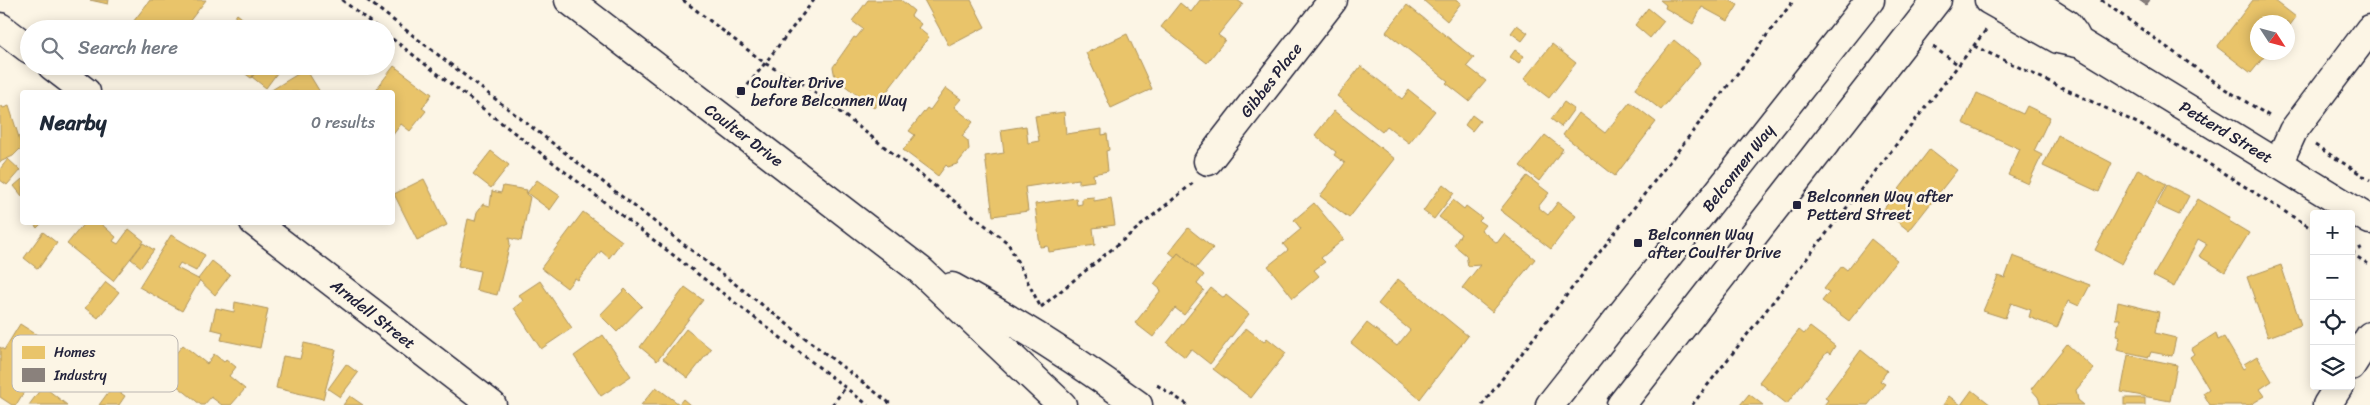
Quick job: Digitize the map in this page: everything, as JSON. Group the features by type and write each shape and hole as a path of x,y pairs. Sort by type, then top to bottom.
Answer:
{"main road":[{"name":"Coulter Drive","path":"569,0 920,270 1062,405"},
{"name":"Gibbes Place","path":"1208,161 1333,0"},
{"path":"1621,405 1937,0"},
{"name":"Petterd Street","path":"2030,0 2067,24 2082,44"},
{"name":"Belconnen Way","path":"1550,405 1870,1"},
{"name":"Petterd Street","path":"1996,4 2058,39 2082,44 2278,164 2368,233"},
{"path":"0,27 20,42"},
{"path":"2278,164 2298,123 2370,29"},
{"path":"64,75 83,90"},
{"name":"Arndell Street","path":"258,225 492,405"},
{"name":"Coulter Drive","path":"920,270 999,313 1077,360 1138,405"},
{"path":"2355,360 2370,336"},
{"path":"2327,405 2336,390"}],"path":[{"path":"342,0 368,20"},
{"path":"367,0 393,20"},
{"path":"683,0 766,64 805,85 1008,243 1040,307 1190,188 1208,161"},
{"path":"722,118 814,0"},
{"path":"1482,405 1794,0"},
{"path":"2101,0 2225,89"},
{"path":"1692,405 1974,46 1996,4"},
{"path":"395,22 892,405"},
{"path":"395,41 868,405"},
{"path":"1974,46 2137,123 2201,159 2310,227"},
{"path":"2355,248 2368,233"},
{"path":"2354,255 2370,265"},
{"path":"832,405 845,388"}],"building: Homes":[{"path":"90,0 109,0 108,4"},
{"path":"150,0 206,0 190,20 135,20"},
{"path":"868,0 901,0 914,11 911,16 921,24 918,28 929,37 874,108 835,78 833,67 854,37 856,38 863,29 852,21"},
{"path":"924,0 971,0 985,27 949,46"},
{"path":"1200,0 1237,0 1243,4 1218,35 1225,40 1207,63 1161,27 1180,3 1191,12"},
{"path":"1423,0 1457,0 1461,3 1447,21"},
{"path":"1660,0 1729,0 1738,5 1728,21 1702,7 1693,24 1665,8 1666,5"},
{"path":"2253,0 2274,0 2293,15 2250,15 2250,60 2262,60 2251,73 2217,47"},
{"path":"1407,5 1474,58 1467,66 1486,81 1469,101 1446,83 1448,81 1386,32"},
{"path":"1648,8 1664,21 1650,38 1635,25"},
{"path":"237,14 245,20 233,20"},
{"path":"1517,25 1528,33 1522,41 1511,33"},
{"path":"1127,34 1152,89 1111,108 1086,53"},
{"path":"1674,40 1701,62 1661,110 1635,89"},
{"path":"1552,44 1576,63 1549,98 1524,79"},
{"path":"1515,50 1524,56 1519,63 1510,57"},
{"path":"1361,66 1402,99 1409,90 1435,111 1409,143 1387,126 1382,132 1337,96"},
{"path":"395,67 432,94 422,108 426,111 410,131 401,124 395,132 395,90 376,90 387,75 395,75"},
{"path":"254,75 276,75 266,88 252,77"},
{"path":"296,75 310,75 319,90 272,90"},
{"path":"946,88 961,99 954,107 973,122 962,136 968,141 969,149 957,164 948,167 946,165 938,176 903,150 915,135 909,131 927,108 930,110"},
{"path":"1977,93 2023,114 2027,106 2050,117 2034,151 2042,155 2028,184 2008,175 2020,149 1963,123"},
{"path":"1564,102 1574,109 1561,127 1551,119"},
{"path":"1630,102 1656,122 1615,176 1563,135 1579,113 1605,133"},
{"path":"9,106 20,141 20,149 13,156 0,162 0,107"},
{"path":"1334,111 1395,159 1349,218 1320,196 1345,163 1334,155 1336,152 1315,135"},
{"path":"1064,112 1066,134 1102,129 1102,135 1107,134 1109,150 1106,151 1108,171 1093,174 1094,181 1079,183 1079,179 1025,187 1028,211 993,216 985,156 1004,153 1001,130 1026,126 1028,143 1039,141 1035,116"},
{"path":"1472,115 1480,121 1472,131 1465,125"},
{"path":"1545,135 1563,149 1539,181 1520,166"},
{"path":"2058,135 2112,163 2099,192 2043,166"},
{"path":"1930,149 1957,170 1909,231 1883,210"},
{"path":"491,151 509,165 491,188 473,174"},
{"path":"8,159 20,170 7,185 0,180 0,169"},
{"path":"2138,169 2166,184 2122,264 2095,250"},
{"path":"1527,176 1549,193 1538,207 1548,215 1558,202 1576,216 1551,249 1500,210"},
{"path":"424,179 447,225 417,240 395,194"},
{"path":"537,180 560,196 550,210 527,193"},
{"path":"20,181 20,194 14,186"},
{"path":"1443,184 1454,193 1434,219 1423,211"},
{"path":"2167,185 2189,196 2179,215 2157,205"},
{"path":"503,186 527,190 526,194 530,197 521,241 509,238 510,244 497,295 476,290 480,271 458,266 468,219 475,221 477,212 483,204 490,206 492,191 501,193"},
{"path":"1094,197 1094,201 1111,198 1115,225 1093,228 1095,245 1049,252 1048,246 1040,247 1035,204 1076,198 1077,205 1082,204 1082,198"},
{"path":"2198,199 2230,218 2229,221 2249,233 2225,272 2199,256 2207,244 2198,239 2174,287 2153,276"},
{"path":"1453,200 1464,209 1466,206 1482,218 1479,221 1485,225 1481,230 1497,243 1504,234 1535,259 1492,312 1462,288 1480,265 1468,266 1466,255 1454,245 1461,234 1439,217"},
{"path":"1314,203 1344,239 1321,258 1325,262 1314,270 1319,276 1293,298 1268,266 1288,250 1283,244 1301,229 1294,220"},
{"path":"583,212 622,241 609,258 601,251 578,280 575,278 567,288 541,268"},
{"path":"83,225 102,225 116,237 113,241 118,244 129,229 144,241 113,281 67,244"},
{"path":"1188,228 1213,248 1196,268 1178,253 1175,257 1169,252"},
{"path":"43,232 57,243 38,269 24,258"},
{"path":"171,235 205,255 196,271 180,263 177,268 200,280 182,311 139,287"},
{"path":"1871,239 1897,260 1849,321 1822,301 1829,292 1824,289 1842,266 1847,270"},
{"path":"143,243 154,250 141,267 131,259"},
{"path":"1178,253 1204,275 1197,284 1204,290 1184,315 1175,308 1153,337 1135,323 1161,290 1154,284"},
{"path":"2013,256 2090,285 2079,306 2068,301 2057,328 2029,317 2031,310 2011,303 2005,318 1983,311 1998,276 2005,278"},
{"path":"212,261 230,275 215,295 198,279"},
{"path":"2281,265 2301,325 2268,337 2247,277"},
{"path":"1398,279 1468,336 1420,399 1351,343 1367,323 1397,346 1410,330 1378,304"},
{"path":"540,281 572,328 541,349 514,308 523,301 519,295"},
{"path":"106,282 119,292 98,318 85,308"},
{"path":"685,287 703,300 657,361 640,347"},
{"path":"1211,288 1224,298 1226,295 1249,314 1210,364 1191,349 1185,357 1167,343"},
{"path":"625,289 642,306 617,332 600,315"},
{"path":"235,302 268,309 260,348 221,340 223,332 211,329 216,308 234,312"},
{"path":"2118,302 2159,312 2155,333 2176,338 2172,356 2151,352 2149,357 2117,350 2120,337 2116,336 2120,319 2115,319"},
{"path":"20,324 37,335 13,335"},
{"path":"1810,327 1835,346 1830,354 1827,352 1787,404 1759,382 1799,330 1804,334"},
{"path":"1246,328 1264,342 1267,338 1286,353 1251,398 1213,369"},
{"path":"686,329 711,349 688,378 663,359"},
{"path":"2216,333 2218,340 2224,337 2243,369 2246,367 2244,364 2257,356 2272,381 2260,389 2265,396 2250,405 2210,405 2203,393 2209,389 2190,357 2194,354 2191,349"},
{"path":"603,335 631,376 601,396 574,356"},
{"path":"12,337 12,392 24,392 16,405 12,405 0,397 0,347 4,350"},
{"path":"304,343 336,350 323,399 276,388 283,356 300,359"},
{"path":"2067,344 2094,369 2076,390 2078,400 2084,405 2041,405 2038,397 2031,389"},
{"path":"183,345 207,364 214,354 224,362 226,359 236,367 229,376 245,389 231,405 222,405 211,397 204,405 201,405 178,386 178,351"},
{"path":"1861,350 1887,371 1880,381 1885,384 1868,405 1824,405 1828,400 1825,398"},
{"path":"2128,355 2177,365 2170,401 2121,392"},
{"path":"346,364 358,373 340,397 328,389"},
{"path":"656,387 679,404 683,399 690,405 641,405"},
{"path":"1972,390 1991,405 1961,405"},
{"path":"39,392 51,392 67,405 29,405"},
{"path":"108,392 119,392 125,396 119,405 99,405"},
{"path":"1749,394 1763,405 1740,405"},
{"path":"350,396 363,405 343,405"},
{"path":"1949,396 1961,405 1943,405"},
{"path":"2124,398 2145,398 2145,405 2124,405"}],"building: Industry":[{"path":"2139,0 2150,0 2146,5"}],"place":[{"name":"Coulter Drive before Belconnen Way","path":"741,91"},
{"name":"Belconnen Way after Petterd Street","path":"1797,205"},
{"name":"Belconnen Way after Coulter Drive","path":"1638,243"}]}
